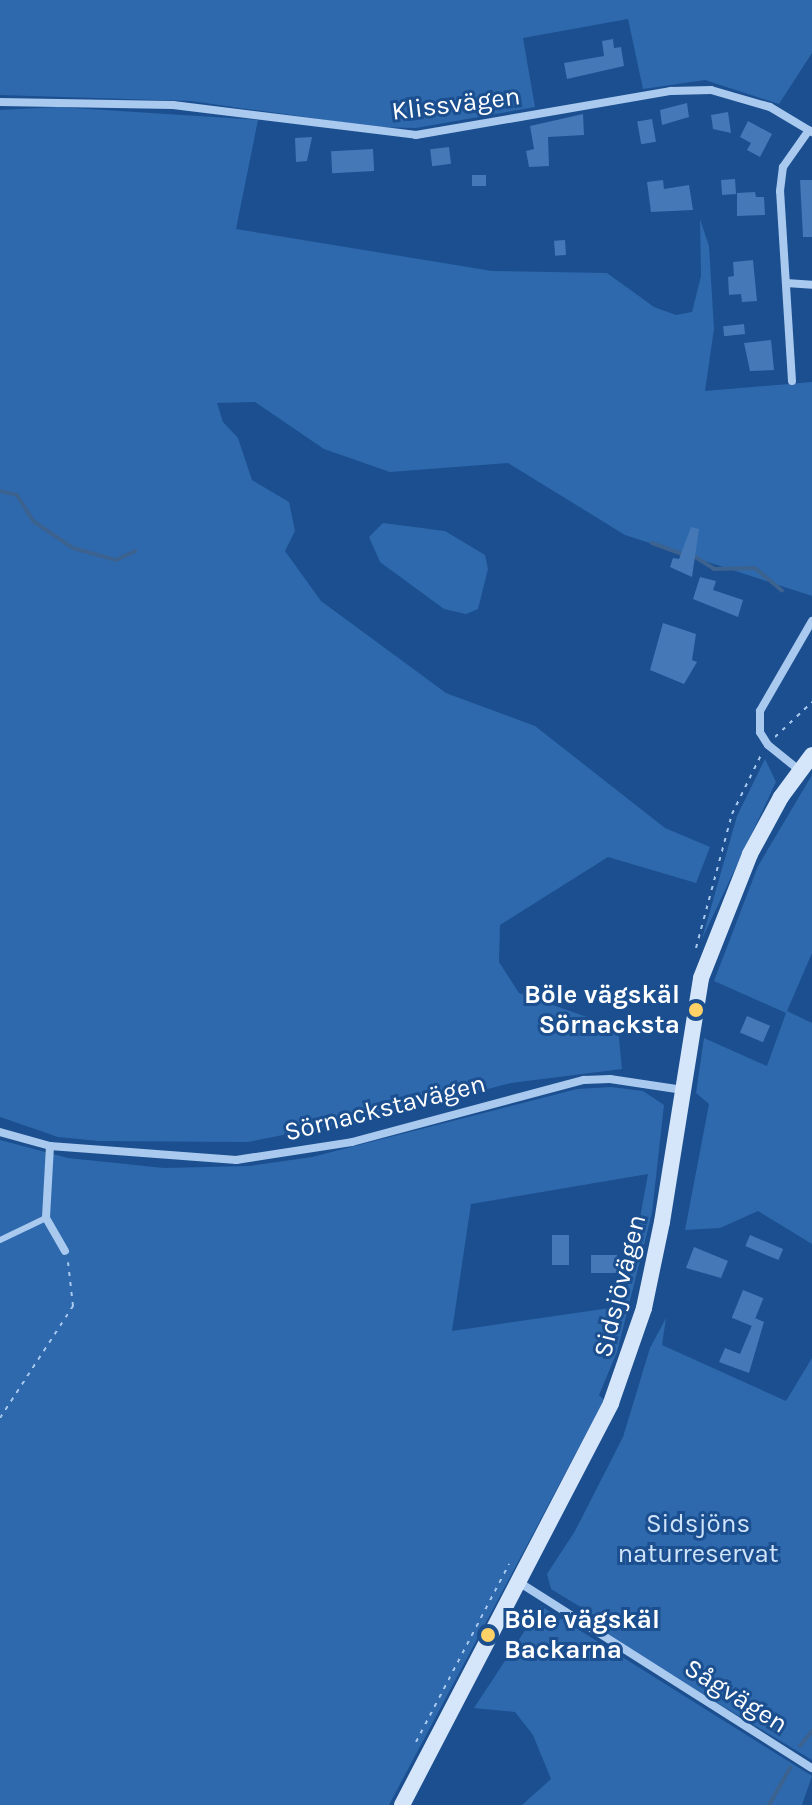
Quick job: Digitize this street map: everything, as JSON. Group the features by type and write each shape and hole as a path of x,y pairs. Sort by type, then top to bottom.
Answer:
{"main road":[{"name":"Sidsjövägen","path":"402,1805 516,1581 577,1474 630,1354 662,1222 701,978 750,854 799,770 812,755"}],"street":[{"name":"Klissvägen","path":"0,102 173,105 416,135 671,91 711,90 770,107 810,131"},
{"path":"792,381 781,179 783,167 810,131"},
{"path":"786,283 812,285"},
{"path":"799,770 768,745 760,732 760,711 812,621"},
{"name":"Sörnackstavägen","path":"0,1132 50,1146 236,1160 352,1142 584,1080 610,1079 683,1090"},
{"path":"50,1146 46,1218 65,1251"},
{"name":"Sågvägen","path":"516,1581 812,1768"}],"lane":[{"path":"0,1240 46,1218"}],"path":[{"path":"775,738 812,702"},
{"path":"695,949 732,814 762,754"},
{"path":"0,1418 73,1306 65,1251"},
{"path":"411,1754 516,1552"}],"green space":[{"path":"0,0 812,0 812,53 779,104 705,80 643,89 628,19 523,38 535,107 416,128 376,127 191,101 0,95"},
{"path":"58,107 258,120 236,229 492,271 607,273 654,307 676,315 692,312 701,276 700,219 709,246 714,329 705,391 812,382 812,596 625,535 508,463 390,472 324,449 255,402 217,403 223,422 238,438 252,480 289,502 295,531 285,551 321,601 446,693 535,726 665,828 710,847 696,883 608,857 500,925 499,962 519,993 618,1028 622,1069 511,1083 399,1112 248,1142 98,1141 58,1137 0,1117 0,110"},
{"path":"383,523 445,531 485,555 488,569 478,609 466,614 444,609 380,562 369,537"},
{"path":"765,759 776,782 702,939 737,816"},
{"path":"812,775 812,953 787,1011 812,1023 812,1244 758,1211 720,1228 685,1230 709,1104 696,1093 704,1038 767,1066 786,1013 714,981 758,866"},
{"path":"611,1087 643,1091 664,1105 652,1213 617,1352 599,1395 604,1400 389,1805 0,1805 0,1140 68,1158 164,1168 249,1166 312,1157 577,1089","holes":["648,1174 624,1306 452,1331 471,1204"]},
{"name":"Sidsjöns naturreservat","path":"666,1318 662,1345 786,1401 812,1358 812,1760 608,1637 602,1620 551,1589 547,1574 575,1531 623,1437 650,1348"},
{"path":"541,1606 812,1776 802,1805 522,1805 551,1779 533,1735 515,1712 474,1708"}],"building":[{"path":"613,39 614,48 621,47 624,66 567,79 564,63 604,56 602,41"},
{"path":"687,103 689,117 662,125 660,110"},
{"path":"728,112 731,133 713,129 711,115"},
{"path":"583,114 584,135 548,137 549,166 529,167 526,151 534,149 530,126"},
{"path":"652,119 656,142 641,144 637,122"},
{"path":"748,121 772,134 760,157 747,150 751,143 740,137"},
{"path":"312,137 307,161 296,162 295,138"},
{"path":"449,147 451,164 432,166 430,149"},
{"path":"373,149 374,171 332,173 331,151"},
{"path":"472,175 486,175 486,186 472,186"},
{"path":"735,179 736,194 722,195 721,180"},
{"path":"663,180 664,189 689,185 693,210 651,212 647,182"},
{"path":"800,180 812,180 812,237 803,237"},
{"path":"755,192 756,197 764,197 765,215 737,216 737,193"},
{"path":"565,240 566,255 555,256 554,241"},
{"path":"753,260 757,301 742,302 741,294 729,295 728,277 734,276 733,262"},
{"path":"744,324 745,334 724,336 723,326"},
{"path":"771,340 774,370 750,371 744,343"},
{"path":"691,527 699,529 692,577 670,567 673,558 679,559"},
{"path":"700,577 716,581 713,590 743,600 738,617 693,599"},
{"path":"663,623 696,634 692,660 697,662 684,684 650,670"},
{"path":"747,1016 770,1026 763,1042 740,1033"},
{"path":"552,1235 569,1235 569,1265 552,1265"},
{"path":"750,1235 783,1249 778,1260 745,1246"},
{"path":"694,1247 728,1261 721,1278 686,1268"},
{"path":"591,1255 617,1255 617,1273 591,1273"},
{"path":"743,1290 763,1298 752,1326 732,1318"},
{"path":"755,1318 764,1322 749,1373 719,1362 725,1348 740,1354"}],"waterway":[{"path":"0,491 17,495 33,521 73,548 116,560 135,551"},
{"path":"652,543 683,554"},
{"path":"692,555 714,569 755,568 782,591"},
{"path":"800,1746 812,1731"},
{"path":"769,1805 790,1768"}],"place":[{"name":"Böle vägskäl Sörnacksta","path":"696,1010"},
{"name":"Böle vägskäl Backarna","path":"488,1635"}]}
